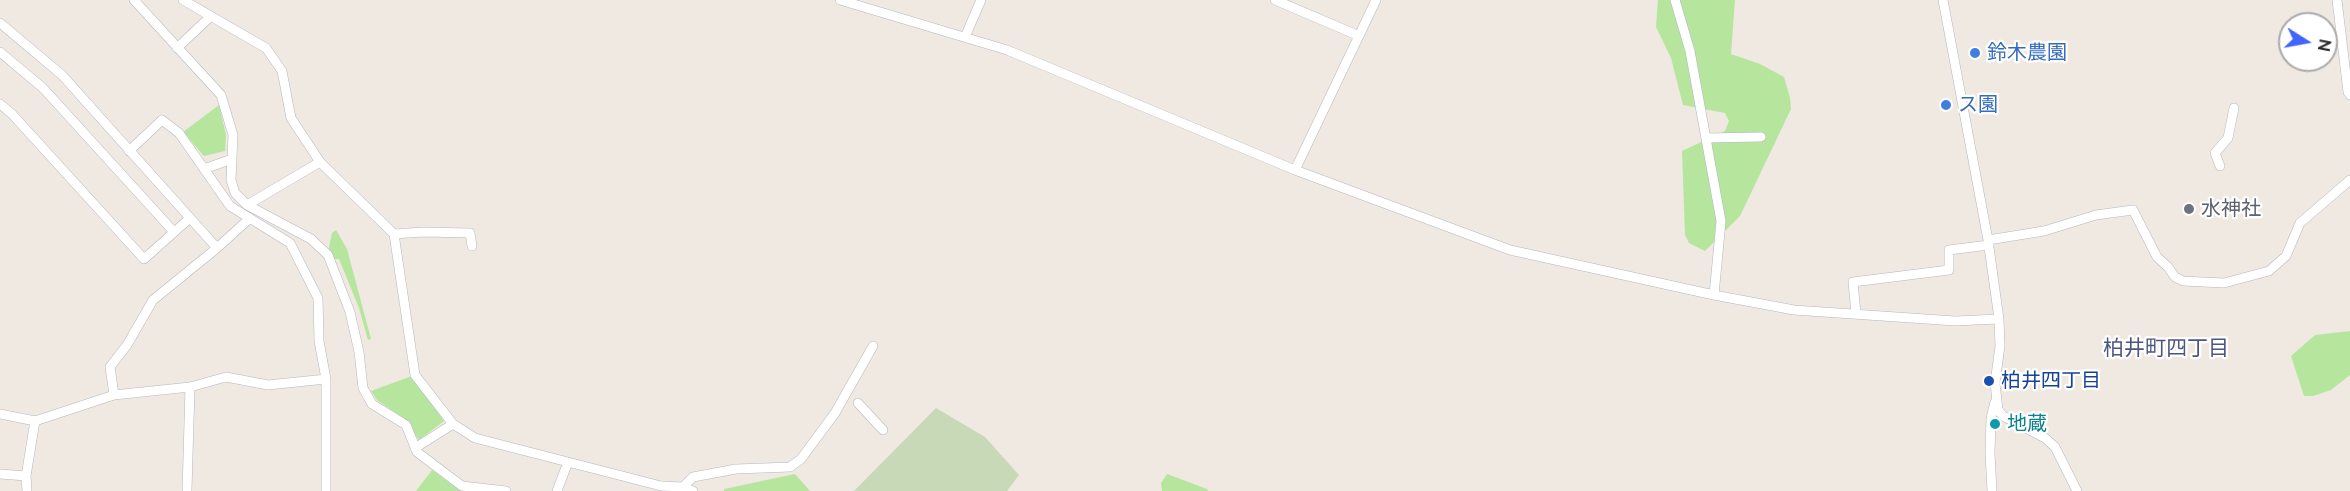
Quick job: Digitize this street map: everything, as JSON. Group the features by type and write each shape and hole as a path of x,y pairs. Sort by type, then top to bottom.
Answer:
{"street":[{"path":"135,0 222,94 233,135 231,180 235,193 247,205 311,239 328,255 350,312 359,352 363,388 372,404 406,425 417,452 462,486 506,491"},
{"path":"183,0 266,48 282,71 291,118 320,162 394,234 416,375 453,424 475,438 661,486 683,487 693,491"},
{"path":"840,0 1007,50 1294,170 1510,250 1714,295 1794,310 1955,321 1999,319"},
{"path":"965,37 981,0"},
{"path":"1275,0 1357,35"},
{"path":"1294,170 1357,35 1376,0"},
{"path":"1675,0 1690,51 1721,221 1714,295"},
{"path":"1943,0 1989,242 1999,319 2000,346 1991,418 1992,491"},
{"path":"2337,0 2350,95"},
{"path":"177,48 211,16"},
{"path":"1,27 62,75 218,248"},
{"path":"0,52 43,88 174,232"},
{"path":"0,104 12,114 144,259 190,218"},
{"path":"2220,166 2215,153 2228,138 2234,108"},
{"path":"129,150 162,120 179,133 230,206 291,243 318,298 319,341 326,380 326,491"},
{"path":"1706,138 1761,138"},
{"path":"204,169 232,159"},
{"path":"247,205 320,162"},
{"path":"1856,314 1853,282 1949,270 1949,250 2044,231 2096,215 2133,210 2157,257 2175,277 2183,281 2224,284 2270,271 2286,256 2300,223 2350,180"},
{"path":"114,395 110,367 127,345 153,300 218,248 249,219"},
{"path":"394,234 470,232 472,246"},
{"path":"683,487 693,477 736,469 790,467 801,459 835,413 873,346"},
{"path":"0,414 35,421 114,395 190,387 226,377 268,385 326,380"},
{"path":"187,491 190,387"},
{"path":"1995,400 2003,416 2045,438 2055,447 2077,491"},
{"path":"858,403 883,430"},
{"path":"27,491 26,476 35,421"},
{"path":"415,448 453,424"},
{"path":"557,491 568,462"},
{"path":"0,474 26,476"}],"green space":[{"path":"1658,0 1735,0 1731,54 1760,64 1784,77 1790,98 1791,109 1740,216 1705,251 1689,243 1685,235 1682,151 1725,131 1729,121 1725,113 1683,105 1671,58 1656,27"},
{"path":"219,105 226,135 225,151 204,156 183,132"},
{"path":"336,230 347,249 371,339 368,340 359,308 339,259 334,259 329,248 332,233"},
{"path":"2350,331 2350,375 2331,390 2313,396 2304,396 2291,356 2315,335"},
{"path":"412,376 444,421 419,440 402,417 377,400 371,391"},
{"path":"936,408 985,437 1019,475 1007,491 854,491"},
{"path":"432,470 461,491 416,491"},
{"path":"795,474 810,491 724,491 724,489"},
{"path":"1167,474 1208,491 1162,491 1161,483"}],"place":[{"name":"鈴木農園","path":"1975,53"},
{"name":"ス園","path":"1946,105"},
{"name":"水神社","path":"2189,209"},
{"name":"柏井四丁目","path":"1989,381"},
{"name":"地蔵","path":"1995,424"}],"district":[{"name":"柏井町四丁目","path":"2166,349"}]}
